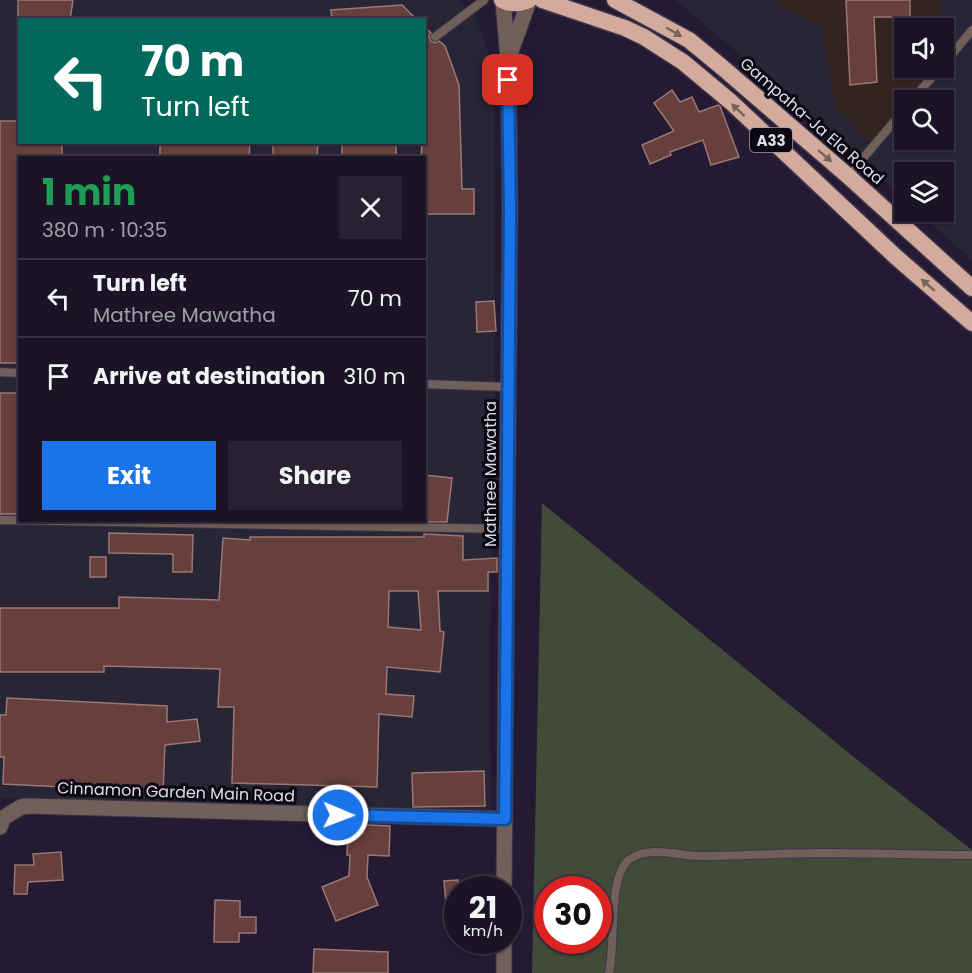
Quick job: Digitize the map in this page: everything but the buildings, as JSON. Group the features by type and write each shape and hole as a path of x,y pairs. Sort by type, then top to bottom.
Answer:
{"highway":[{"path":"503,0 520,4 529,0"},
{"name":"A33","path":"542,0 625,28 644,37 682,62 730,102 896,257 972,323"},
{"name":"Gampaha-Ja Ela Road","path":"615,0 689,40 848,176 972,288"}],"street":[{"name":"Mathree Mawatha","path":"503,0 508,59 510,208 504,876"},
{"path":"508,59 529,0"},
{"name":"Cinnamon Garden Main Road","path":"0,827 3,818 21,807 28,806 505,819"},
{"path":"504,954 504,973"}],"lane":[{"path":"435,37 484,0"},
{"path":"954,52 972,30"},
{"path":"921,90 931,78"},
{"path":"848,176 894,122"},
{"path":"0,372 18,373"},
{"path":"426,384 508,387"},
{"path":"0,520 18,520"},
{"path":"113,522 507,529"},
{"path":"609,973 613,955 615,893 621,870 630,859 647,852 696,856 826,853 972,855"}],"shaded area":[{"path":"0,0 457,0 474,13 494,67 495,392 489,680 491,812 0,798"},
{"path":"675,0 972,0 972,260 929,222 954,222 954,162 894,162 894,190 799,104"},
{"path":"779,0 941,0 941,18 894,18 894,78 924,78 914,90 894,90 894,115 871,143 836,107 821,24 779,6"}],"green space":[{"path":"542,503 865,766 972,850 972,973 532,973 534,879 534,954 612,954 612,876 534,876"}],"route":[{"path":"338,815 505,819 510,208 508,80"}]}
